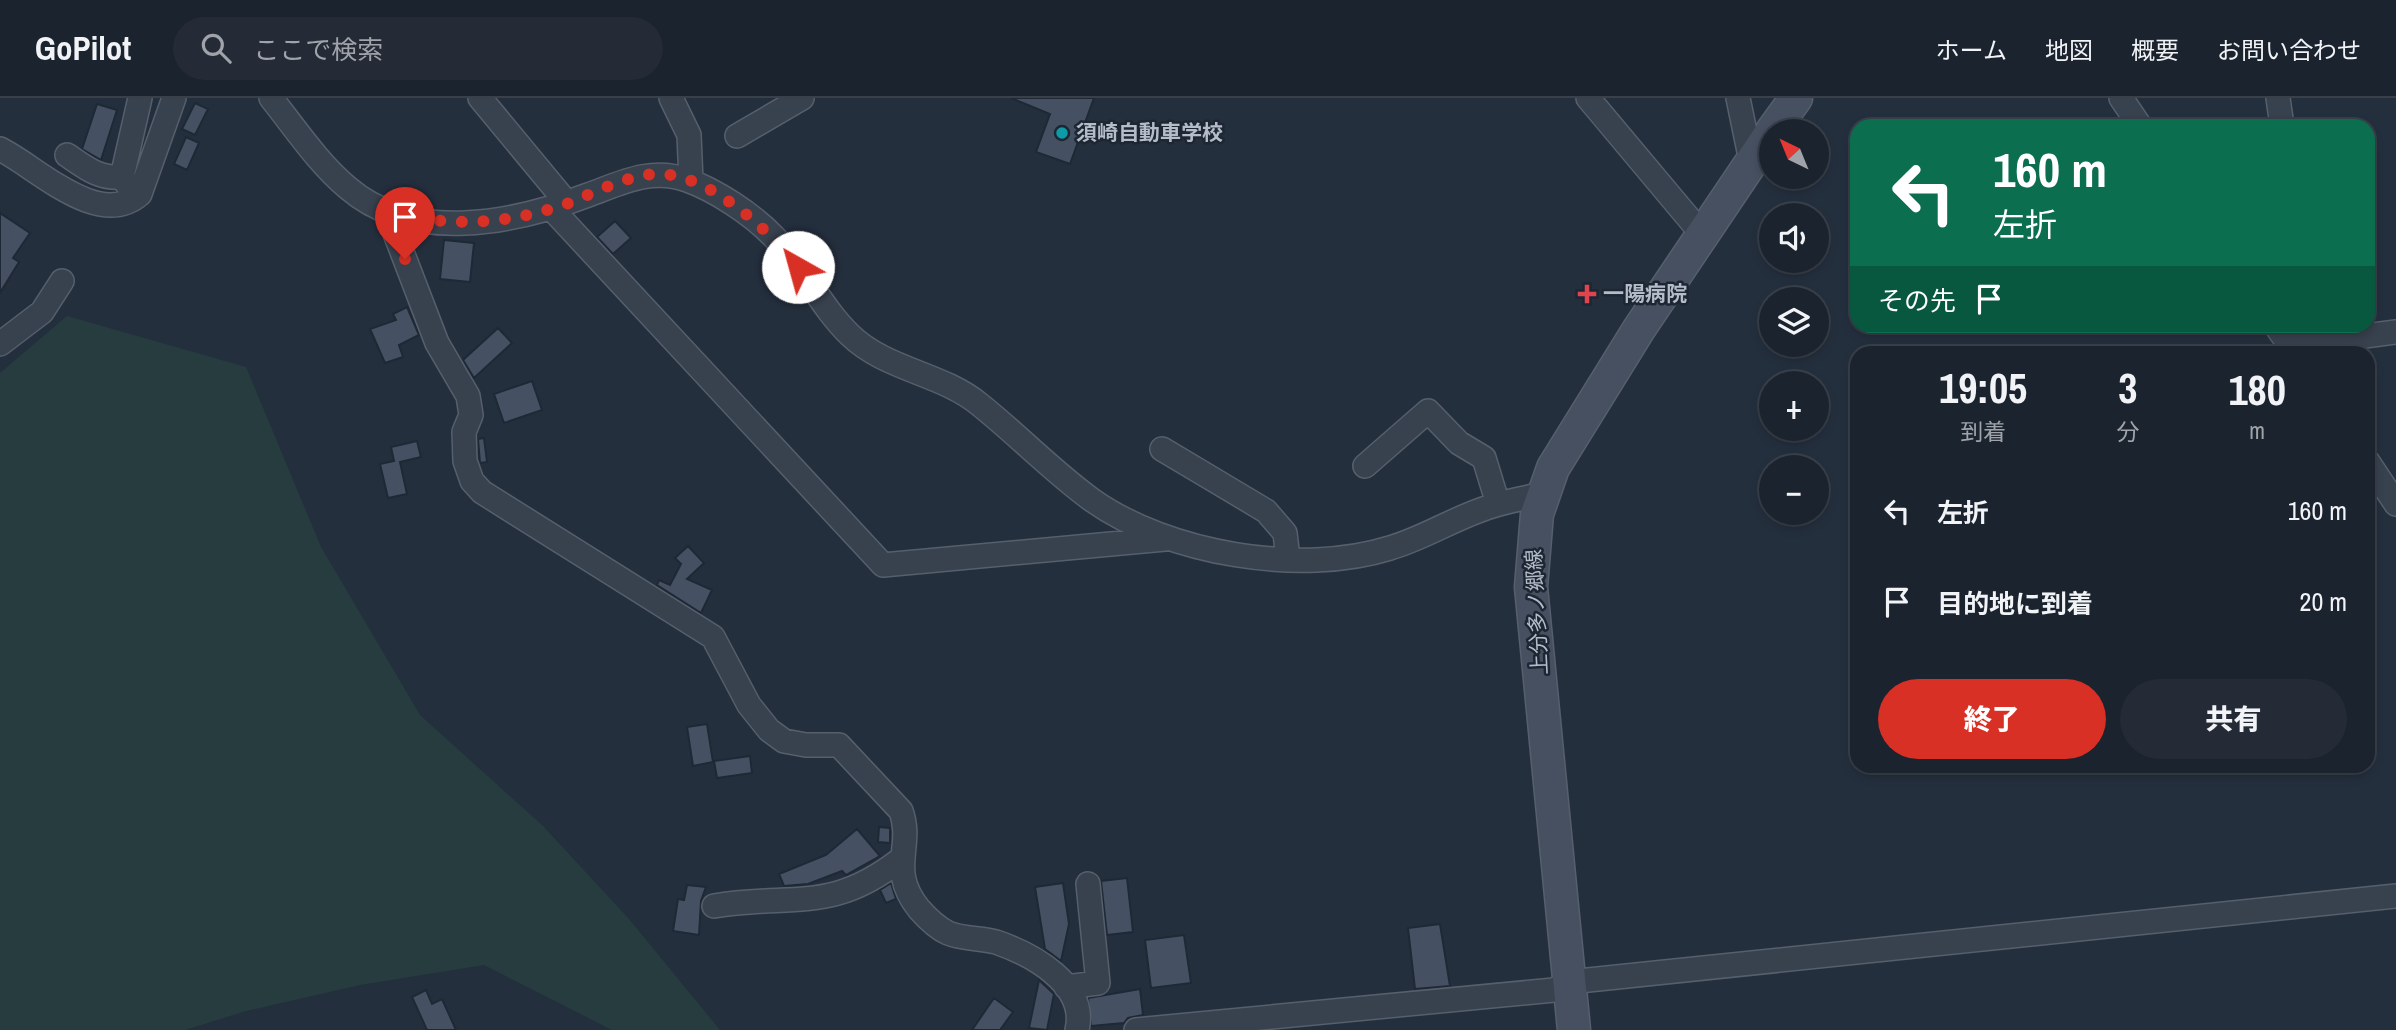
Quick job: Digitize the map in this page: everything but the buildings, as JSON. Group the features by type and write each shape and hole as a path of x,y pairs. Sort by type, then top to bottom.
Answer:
{"main road":[{"name":"上分多ノ郷線","path":"1781,119 1796,98"},
{"name":"上分多ノ郷線","path":"1574,1030 1531,587 1533,538 1542,494 1553,468 1600,391 1702,233 1753,166"}],"street":[{"path":"140,98 122,177 129,187 140,194"},
{"path":"0,149 86,201 105,206 120,206 140,194 174,98"},
{"path":"271,98 350,190 386,210 412,218 469,222 502,219 559,206 639,176 665,174 691,181 773,236 839,323 860,344 885,359 966,394 1094,501 1132,523 1171,538 1223,552 1288,559 1334,558 1388,549 1498,504 1542,494"},
{"path":"480,98 559,206 883,565 1171,538"},
{"path":"671,98 689,135 691,181"},
{"path":"737,136 802,98"},
{"path":"1588,98 1702,233"},
{"path":"1738,98 1753,166"},
{"path":"2121,98 2135,119"},
{"path":"2278,98 2281,119"},
{"path":"67,155 94,174 107,178 122,177"},
{"path":"386,210 437,342 468,396 471,415 464,432 463,448 472,481 501,506 713,637 748,705 784,741 806,745 839,745 901,811 903,882 911,898 939,928 951,934 995,942 1043,965 1066,987 1074,1002 1077,1030"},
{"path":"0,344 42,312 62,281"},
{"path":"2287,333 2304,344 2396,332"},
{"path":"1365,466 1428,411 1460,443 1484,458 1498,504"},
{"path":"1162,449 1266,511 1285,533 1288,559"},
{"path":"2375,472 2396,504"},
{"path":"714,906 816,900 860,887 901,859"},
{"path":"1066,987 1098,983 1088,884"},
{"path":"1136,1030 1554,990 1569,982 2396,896"}],"green space":[{"path":"67,316 246,367 321,547 420,715 543,826 629,919 720,1030 612,1030 484,965 360,985 246,1011 185,1030 0,1030 0,373"}],"place":[{"name":"須崎自動車学校","path":"1062,133"},
{"name":"一陽病院","path":"1587,294"}],"route":[{"path":"405,259 386,210 439,222 502,219 552,209 639,176 656,174 673,175 691,181 727,202 773,236 798,267"}]}
